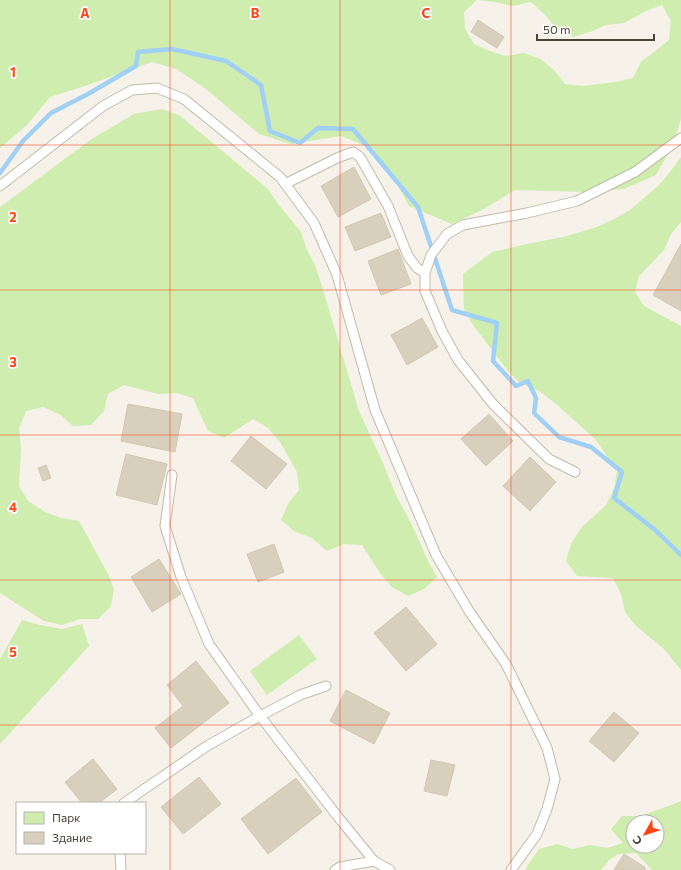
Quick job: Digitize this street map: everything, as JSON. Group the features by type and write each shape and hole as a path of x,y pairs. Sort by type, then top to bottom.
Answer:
{"lane":[{"path":"0,186 103,106 132,90 157,88 184,99 280,177 314,223 337,275 375,410 436,555 469,611 506,664 547,748 555,779 547,809 537,834 511,870"},
{"path":"575,472 549,458 543,453 492,404 458,360 442,331 425,291 425,273 431,255 447,234 463,225 577,201 635,172 681,138"},
{"path":"285,184 337,158 353,152 360,157 388,206 408,256 417,268 425,273"},
{"path":"172,475 165,526 181,577 209,644 260,716 338,817 374,861 390,870"},
{"path":"125,802 207,746 300,695 326,686"},
{"path":"120,854 121,870"},
{"path":"335,870 340,867 374,861"}],"green space":[{"path":"0,0 477,0 681,0 681,119 673,145 656,175 624,189 587,192 515,190 484,209 452,224 409,206 393,177 373,149 341,136 291,144 259,134 206,89 176,69 152,62 50,97 27,125 0,148","holes":["477,0 512,6 531,2 557,29 573,37 606,25 624,23 646,11 662,5 671,21 669,40 641,62 633,78 616,82 582,86 565,84 554,70 540,59 524,53 506,56 474,44 465,29 464,12"]},
{"path":"162,109 179,115 268,189 301,232 321,283 359,411 396,495 437,577 424,589 408,596 392,587 380,573 362,545 344,544 327,551 312,538 295,532 281,520 288,504 299,490 297,472 280,442 268,428 253,419 224,438 208,431 193,398 176,393 158,394 124,385 108,394 104,411 91,425 73,426 59,414 43,407 26,411 19,429 21,449 19,486 28,501 45,512 61,518 79,521 107,572 114,589 111,606 98,619 80,619 62,625 44,621 0,593 0,207 90,140 134,114"},
{"path":"681,157 681,222 671,234 664,250 639,276 635,292 644,306 681,326 681,670 664,649 636,626 625,612 621,594 613,578 577,576 566,561 571,544 581,528 606,505 614,489 617,471 596,440 555,403 539,391 520,383 507,370 473,325 464,309 463,274 492,252 563,237 597,227 614,219 630,210 659,185"},
{"path":"22,620 62,629 82,624 89,646 0,744 0,659"},
{"path":"299,635 317,659 267,695 250,671"},
{"path":"681,801 681,870 652,870 637,854 665,854 665,814 646,814"},
{"path":"622,816 625,816 625,854 618,854 609,860 601,870 526,870 539,849 557,844 573,849 590,845 607,848 623,843 611,829"}],"building":[{"path":"478,20 504,37 497,48 471,32"},
{"path":"354,167 371,199 338,217 321,186"},
{"path":"381,213 391,237 355,251 345,227"},
{"path":"681,244 681,311 653,295"},
{"path":"398,249 411,284 381,295 368,261"},
{"path":"422,318 438,347 407,365 391,335"},
{"path":"128,404 182,414 175,452 121,441"},
{"path":"489,414 513,441 486,466 461,439"},
{"path":"251,436 287,464 266,489 231,461"},
{"path":"126,454 167,464 157,505 116,495"},
{"path":"530,457 556,482 530,511 503,486"},
{"path":"46,465 51,478 43,481 38,468"},
{"path":"274,544 284,572 258,582 247,554"},
{"path":"159,559 181,594 152,612 131,577"},
{"path":"406,607 437,644 406,671 374,633"},
{"path":"196,661 229,703 171,748 155,728 183,706 167,685"},
{"path":"346,690 390,713 374,744 330,721"},
{"path":"614,712 639,733 614,762 589,741"},
{"path":"93,759 117,789 100,802 81,802 65,782"},
{"path":"431,760 455,765 447,796 424,791"},
{"path":"199,777 221,804 183,834 161,807"},
{"path":"296,778 322,812 268,854 241,819"},
{"path":"624,854 646,868 644,870 614,870"}],"waterway":[{"path":"0,173 23,141 51,113 88,94 136,66 138,52 172,49 226,61 261,85 270,131 300,143 318,128 353,129 418,207 452,310 497,323 493,361 516,386 528,381 536,398 534,413 559,437 591,447 622,472 614,498 654,529 681,555"}]}
